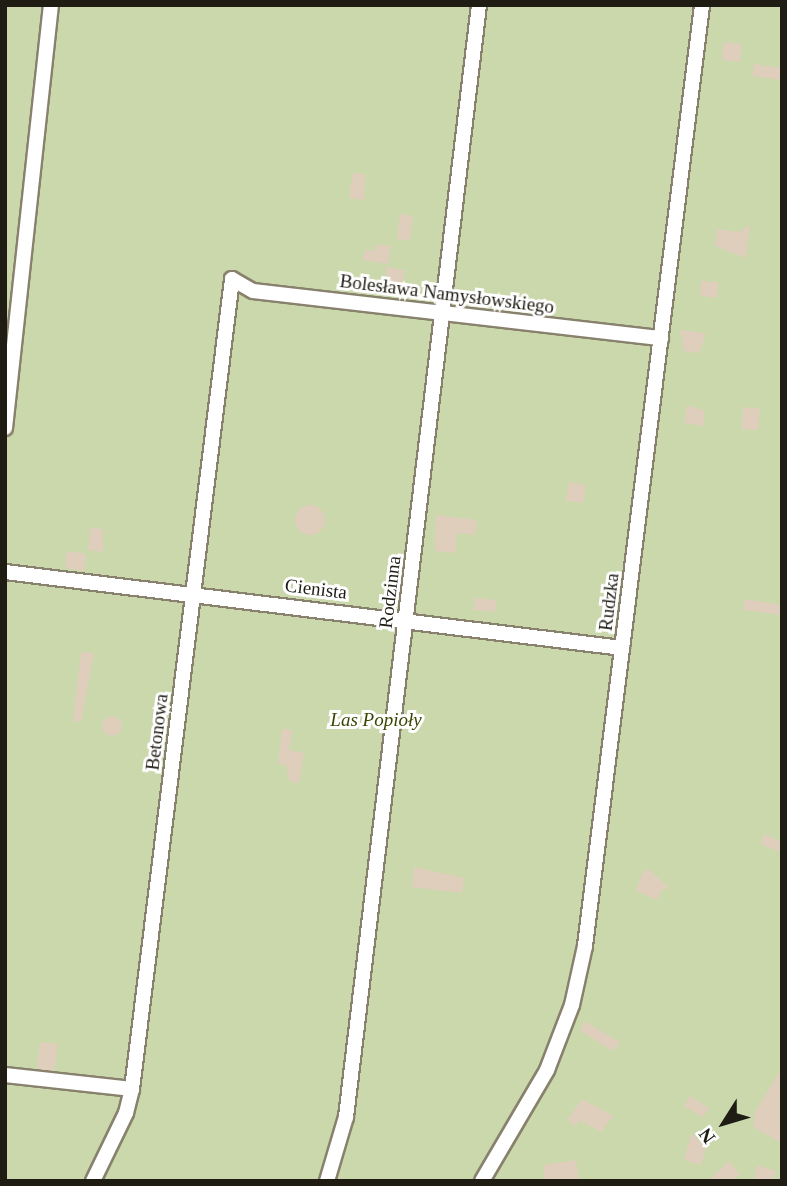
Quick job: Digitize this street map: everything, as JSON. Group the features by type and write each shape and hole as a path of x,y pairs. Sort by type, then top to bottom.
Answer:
{"street":[{"path":"5,428 51,5"},
{"name":"Rodzinna","path":"327,1181 346,1117 479,5"},
{"name":"Rudzka","path":"488,1179 538,1088 577,986 702,5"},
{"name":"Bolesława Namysłowskiego","path":"232,279 253,291 661,338"},
{"name":"Betonowa","path":"93,1181 127,1113 132,1089 232,279"},
{"name":"Cienista","path":"5,572 194,593 622,648"},
{"path":"5,1075 132,1089"}],"green space":[{"name":"Las Popioły","path":"5,5 782,5 782,1181 5,1181"}],"building":[{"path":"724,42 742,44 740,62 722,60"},
{"path":"754,64 782,68 782,80 752,76"},
{"path":"353,173 365,174 364,200 349,198"},
{"path":"400,214 413,216 410,240 397,239"},
{"path":"750,225 746,258 715,246 717,229 739,232"},
{"path":"376,244 391,246 388,264 363,260 365,249 375,251"},
{"path":"386,267 405,270 402,288 387,285"},
{"path":"701,281 718,282 717,298 700,296"},
{"path":"680,330 706,333 699,353 684,351"},
{"path":"687,405 705,411 703,426 684,423"},
{"path":"743,407 760,409 758,430 742,429"},
{"path":"569,482 586,485 583,503 566,501"},
{"path":"310,505 321,509 325,520 321,531 310,535 299,531 295,520 299,509"},
{"path":"436,515 477,520 475,535 457,533 455,553 435,551"},
{"path":"90,528 103,529 103,552 88,550"},
{"path":"67,551 86,554 84,571 65,568"},
{"path":"475,598 496,600 495,612 473,610"},
{"path":"744,599 782,605 782,615 743,610"},
{"path":"81,652 94,653 81,722 73,721"},
{"path":"108,716 116,716 122,726 116,736 108,736 102,730 102,722"},
{"path":"282,729 292,730 289,750 304,753 299,783 289,781 286,765 278,764"},
{"path":"764,834 782,842 782,853 760,844"},
{"path":"414,867 464,878 462,893 412,887"},
{"path":"650,870 670,889 662,889 657,900 636,891 643,871"},
{"path":"584,1021 620,1042 613,1051 580,1031"},
{"path":"40,1042 58,1044 54,1071 37,1069"},
{"path":"782,1068 782,1143 753,1127 756,1110"},
{"path":"690,1096 709,1108 703,1117 684,1106"},
{"path":"582,1099 613,1116 601,1132 580,1120 576,1126 567,1120"},
{"path":"691,1133 706,1148 701,1165 684,1160"},
{"path":"576,1160 579,1181 545,1181 543,1165"},
{"path":"729,1161 740,1174 731,1181 708,1181"},
{"path":"757,1165 776,1171 773,1181 754,1181"}]}
